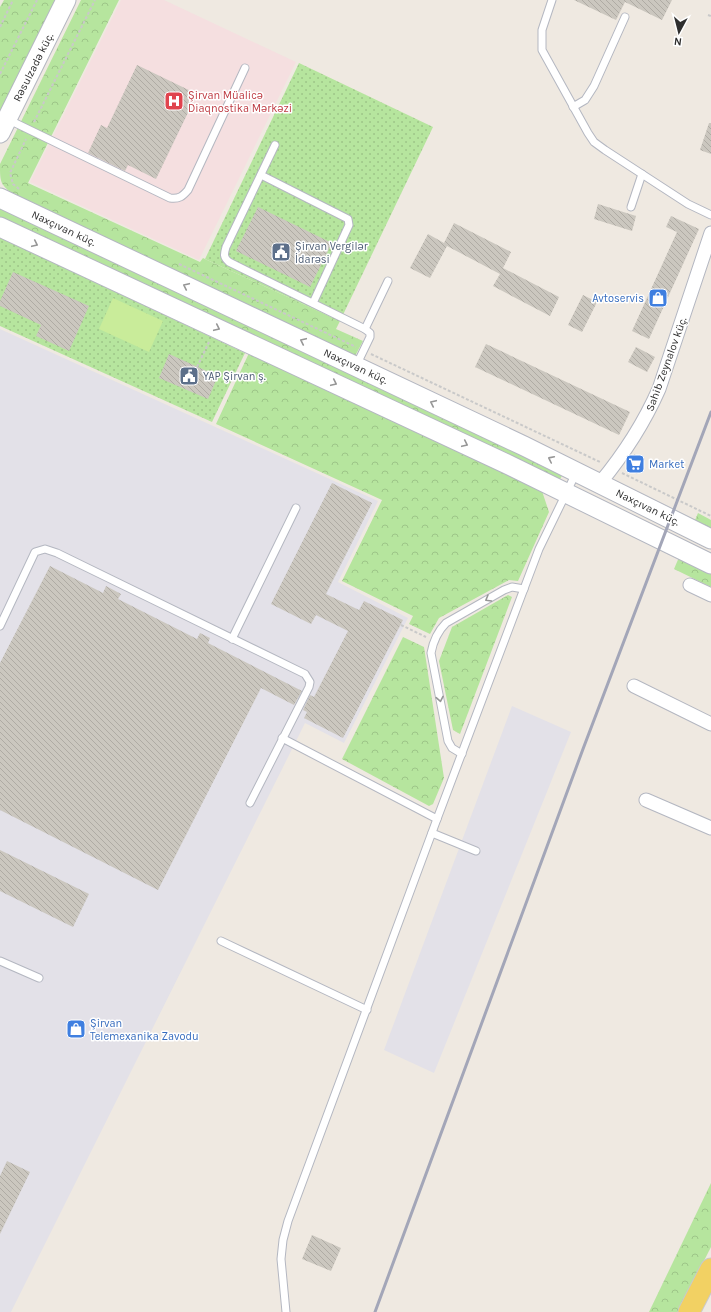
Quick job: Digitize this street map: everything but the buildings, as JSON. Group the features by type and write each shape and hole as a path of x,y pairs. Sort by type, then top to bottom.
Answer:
{"main road":[{"name":"Rəsulzadə küç.","path":"3,126 66,0"},
{"name":"Naxçıvan küç.","path":"0,198 600,483 711,539"},
{"name":"Naxçıvan küç.","path":"0,227 566,492 711,564"},
{"path":"690,1312 711,1269"},
{"path":"701,1312 711,1292"}],"street":[{"name":"Sahib Zeynalov küç.","path":"600,483 613,468 649,411 659,389 711,234"},
{"path":"690,585 711,595"},
{"path":"634,686 711,724"},
{"path":"646,800 711,828"}],"lane":[{"path":"552,0 542,30 542,50 594,142 688,204 711,215"},
{"path":"573,107 585,100 594,86 625,17"},
{"path":"3,126 170,198 177,199 188,190 244,68"},
{"path":"275,145 226,247 224,254 225,259 228,262 313,303 365,329 370,333 370,337 356,366"},
{"path":"631,207 642,174"},
{"path":"261,176 348,219 349,225 313,303"},
{"path":"365,329 388,281"},
{"path":"286,1312 281,1259 283,1240 288,1221 539,549 577,472"},
{"path":"232,639 296,508"},
{"path":"0,626 35,552 45,549 57,553 305,674 310,682 309,687 250,803"},
{"path":"462,754 452,748 448,741 431,652 435,641 441,628 446,623 504,590 512,587 524,589"},
{"path":"282,738 437,820"},
{"path":"432,833 476,851"},
{"path":"221,941 367,1010"},
{"path":"0,961 39,978"}],"path":[{"path":"0,27 13,0"},
{"path":"0,74 37,0"},
{"path":"197,367 216,328"},
{"path":"401,625 435,641"}],"shaded area":[{"name":"Şirvan Müalicə Diaqnostika Mərkəzi","path":"121,0 164,0 296,62 199,260 30,182"},
{"name":"Şirvan Telemexanika Zavodu","path":"0,329 378,501 338,582 408,618 344,743 305,723 11,1312 0,1312"},
{"path":"512,706 571,732 434,1073 384,1050"}],"green space":[{"path":"4,0 58,0 0,118 0,7"},
{"path":"81,0 119,0 28,183 200,262 203,258 340,321 336,329 363,341 354,358 15,196 6,189 2,183 0,175 0,164"},
{"path":"299,63 433,127 340,321 205,259"},
{"path":"0,207 564,472 559,481 0,220"},
{"path":"0,237 245,353 212,422 0,326"},
{"path":"113,298 163,321 149,352 99,329"},
{"path":"249,353 542,491 549,512 518,581 509,580 439,618 430,634 409,624 413,616 342,581 382,500 216,424"},
{"path":"698,513 711,520 711,533 693,525"},
{"path":"680,555 711,570 711,587 674,569"},
{"path":"508,595 512,597 460,734 453,730 439,661 452,627"},
{"path":"403,637 424,647 444,778 433,804 429,806 342,759"},
{"path":"711,1183 711,1247 678,1312 649,1312"}],"railway":[{"path":"375,1312 583,749 711,412"}],"place":[{"name":"Şirvan Müalicə Diaqnostika Mərkəzi","path":"174,101"},
{"name":"Şirvan Vergilər İdarəsi","path":"281,252"},
{"name":"Avtoservis","path":"658,298"},
{"name":"YAP Şirvan ş.","path":"189,376"},
{"name":"Market","path":"635,464"},
{"name":"Şirvan Telemexanika Zavodu","path":"76,1029"}]}
